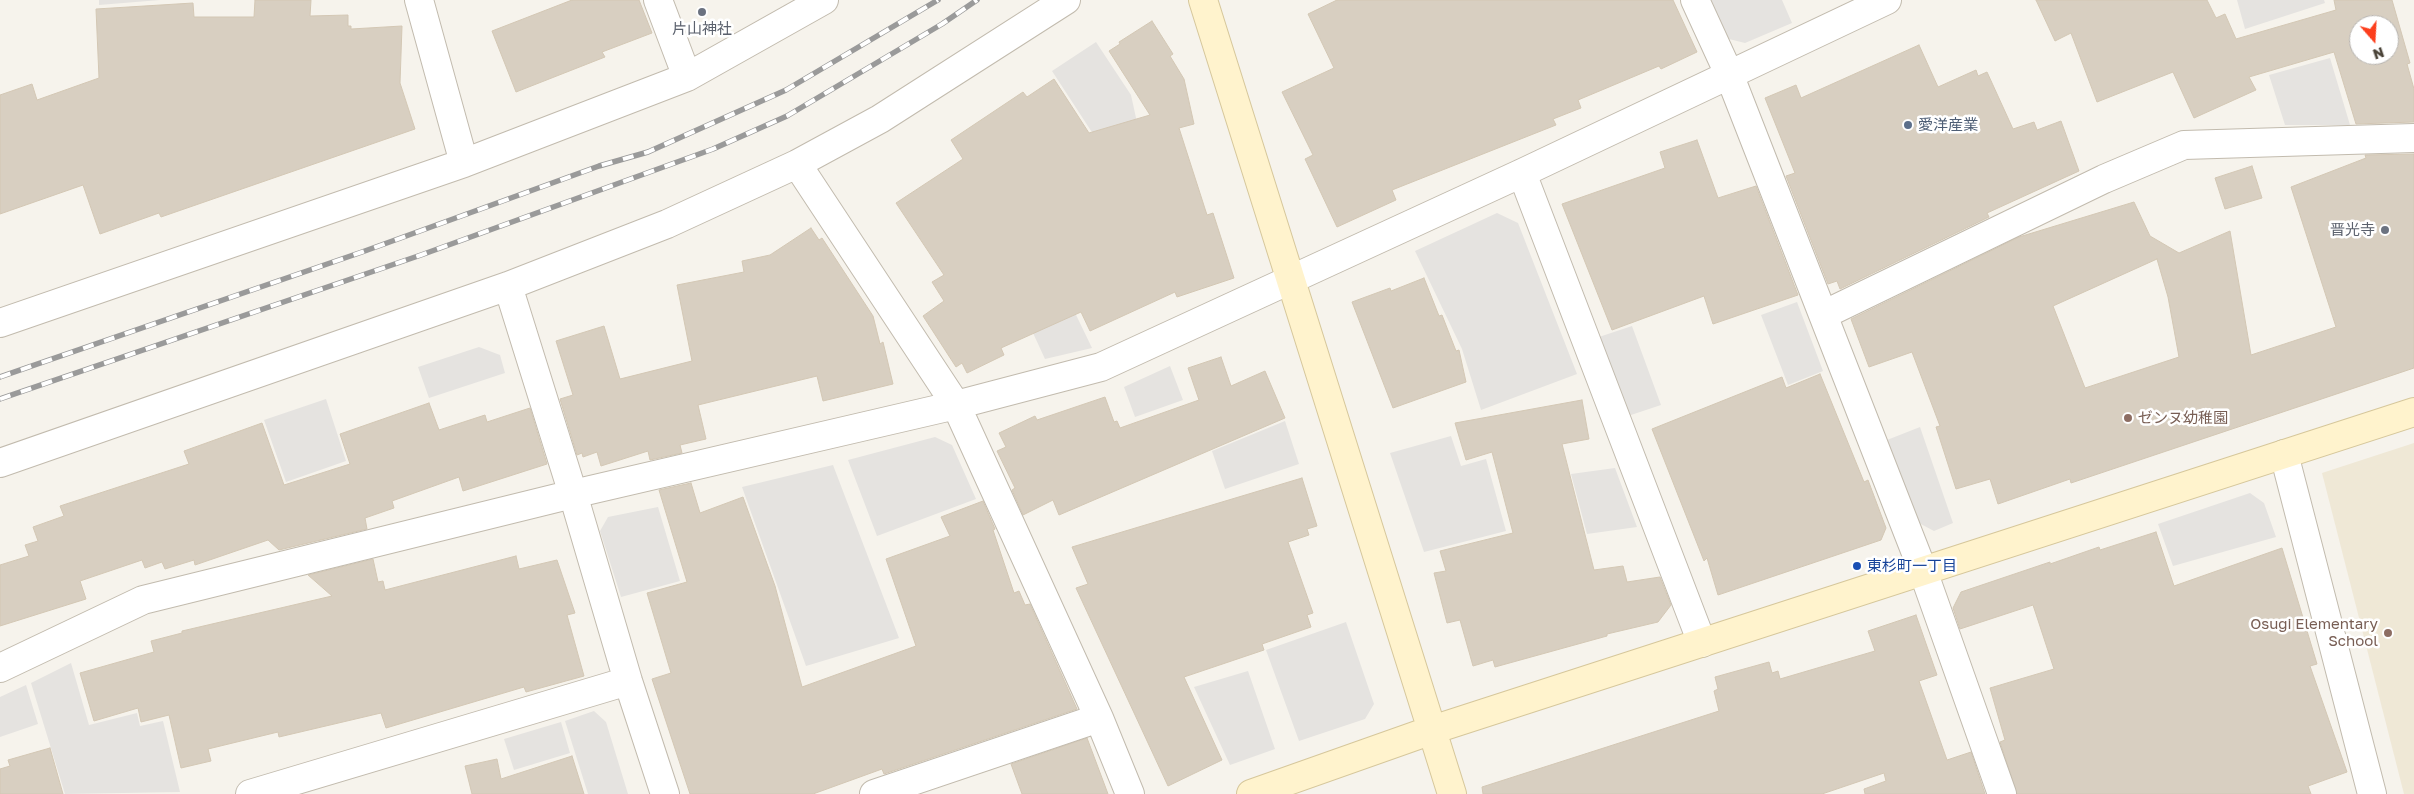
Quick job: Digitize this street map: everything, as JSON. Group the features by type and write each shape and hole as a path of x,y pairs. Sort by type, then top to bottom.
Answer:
{"street":[{"path":"419,0 464,163"},
{"path":"658,0 686,77"},
{"path":"0,323 464,163 686,77 824,0"},
{"path":"0,463 508,286 667,224 797,164 880,119 1066,0"},
{"path":"1203,0 1452,794"},
{"path":"1695,0 1729,74 1923,571 2002,794"},
{"path":"0,668 143,600 573,494 956,405 1101,367 1522,174 1887,0"},
{"path":"1823,315 2104,179 2184,145 2414,138"},
{"path":"797,164 956,405 1099,718 1130,794"},
{"path":"1522,174 1702,643"},
{"path":"508,286 573,494 628,681 665,794"},
{"path":"1251,794 1432,730 2414,412"},
{"path":"2284,454 2372,794"},
{"path":"250,794 628,681"},
{"path":"874,794 1099,718"}],"shaded area":[{"path":"99,0 160,0 99,5"},
{"path":"1708,0 1782,0 1792,23 1745,43 1725,38"},
{"path":"2237,0 2324,0 2325,3 2245,29"},
{"path":"1096,42 1131,95 1138,127 1097,140 1052,71"},
{"path":"2330,58 2350,125 2285,125 2269,75"},
{"path":"1497,213 1518,223 1577,374 1481,410 1462,349 1415,251"},
{"path":"1037,234 1092,348 1045,359 998,257"},
{"path":"1797,302 1823,371 1788,385 1761,315"},
{"path":"1632,326 1661,405 1625,417 1596,338"},
{"path":"479,347 500,355 505,373 429,398 418,367"},
{"path":"1170,366 1183,400 1135,417 1124,387"},
{"path":"326,399 346,461 286,482 264,420"},
{"path":"1285,421 1299,464 1225,489 1212,451"},
{"path":"1920,427 1953,523 1934,531 1917,522 1887,440"},
{"path":"1451,436 1461,466 1486,459 1506,531 1424,552 1390,453"},
{"path":"935,437 952,445 976,499 877,536 848,460"},
{"name":"Osugi Elementary School","path":"2414,443 2414,794 2404,794 2322,473"},
{"path":"833,465 899,638 806,666 742,487"},
{"path":"1615,468 1637,527 1587,534 1571,474"},
{"path":"2250,493 2264,503 2276,537 2173,566 2158,524"},
{"path":"658,507 680,581 621,597 600,531 608,517"},
{"path":"1346,622 1374,704 1365,719 1299,741 1266,650"},
{"path":"71,663 89,725 137,713 140,726 163,721 180,792 65,794 31,683"},
{"path":"1248,671 1275,749 1230,765 1194,687"},
{"path":"26,685 38,724 0,737 0,697"},
{"path":"594,711 606,722 628,794 588,794 565,721"},
{"path":"561,722 570,753 514,770 504,739"}],"building":[{"path":"255,0 311,0 310,16 348,15 348,26 351,26 351,29 402,26 400,83 415,129 161,217 159,213 100,234 83,185 0,214 0,95 32,84 37,100 99,78 96,9 193,3 194,17 254,17"},
{"path":"572,0 639,0 652,33 602,52 605,57 516,92 492,31"},
{"path":"1337,0 1673,0 1697,52 1661,69 1659,66 1578,100 1581,108 1553,119 1556,125 1392,190 1396,200 1337,227 1305,159 1313,155 1282,92 1334,68 1308,14"},
{"path":"2036,0 2207,0 2216,18 2225,14 2236,39 2336,10 2334,0 2392,0 2396,15 2349,15 2349,65 2399,65 2399,24 2410,63 2407,64 2414,89 2414,122 2356,124 2334,52 2249,77 2256,90 2194,118 2173,72 2097,102 2071,33 2055,41"},
{"path":"1152,21 1173,54 1170,56 1184,79 1194,124 1179,128 1207,215 1213,213 1234,278 1177,297 1175,292 1090,331 1081,312 1001,348 1004,355 967,373 962,363 956,367 923,316 944,301 932,282 944,275 896,203 963,159 951,140 1023,92 1027,97 1054,79 1089,133 1150,115 1109,51 1120,44 1119,42"},
{"path":"1919,45 1938,87 1976,70 1978,76 1987,72 2013,129 2034,122 2037,130 2061,121 2079,171 1987,213 1989,217 1840,289 1837,281 1828,284 1786,176 1795,173 1765,98 1796,85 1801,98"},
{"path":"1697,140 1718,198 1756,186 1798,295 1713,324 1704,296 1612,330 1562,204 1665,168 1660,152"},
{"path":"2414,154 2414,368 2071,483 2070,479 1998,504 1990,479 1956,489 1936,427 1940,426 1912,352 1869,367 1851,319 2019,237 2134,202 2150,236 2179,253 2230,231 2251,355 2336,327 2291,187 2366,158 2365,155","holes":["2157,259 2168,297 2179,357 2085,388 2053,306"]},
{"path":"2252,166 2262,198 2225,209 2215,178"},
{"path":"811,228 819,240 822,238 873,316 880,344 883,342 893,384 823,401 817,376 698,405 706,439 680,445 682,453 650,460 648,451 601,466 597,452 583,457 582,453 577,455 560,399 573,395 556,341 604,326 620,379 692,361 677,285 744,272 742,261 770,255"},
{"path":"1424,278 1439,316 1442,315 1456,351 1459,350 1466,382 1393,408 1352,302 1390,288 1391,291"},
{"path":"1221,357 1231,386 1265,371 1285,418 1059,515 1053,500 1023,515 1012,490 1015,488 997,451 1006,447 999,433 1035,416 1037,420 1105,397 1114,422 1117,421 1120,428 1199,400 1188,368"},
{"path":"1820,374 1864,482 1868,480 1886,528 1881,540 1718,595 1707,558 1704,561 1652,429 1782,377 1786,388"},
{"path":"1582,400 1589,439 1562,444 1594,570 1623,566 1627,582 1660,577 1671,605 1658,622 1607,634 1607,636 1495,667 1493,660 1473,666 1460,620 1447,623 1434,573 1446,571 1440,551 1513,533 1492,452 1466,460 1455,423"},
{"path":"429,403 439,430 485,415 487,422 530,408 547,464 463,491 459,477 392,501 394,508 365,518 367,529 279,550 268,540 195,565 194,560 165,569 162,562 145,568 142,560 80,581 86,599 0,626 0,565 29,556 25,545 38,541 33,527 64,516 60,506 189,464 184,451 262,423 284,485 350,464 340,434"},
{"path":"1302,478 1317,526 1307,529 1309,535 1288,542 1313,613 1307,615 1311,627 1262,644 1264,650 1184,677 1222,760 1168,786 1076,588 1088,584 1072,547"},
{"path":"691,483 700,513 743,497 775,586 802,687 916,646 886,559 950,536 941,517 983,501 995,529 993,530 1014,593 1019,591 1025,605 1030,604 1077,709 884,774 882,769 813,794 690,794 652,679 671,673 647,593 687,582 659,490"},
{"path":"2156,532 2174,586 2282,548 2317,664 2310,666 2347,772 2308,786 2311,794 2017,794 2000,742 2005,740 1990,688 2054,669 2033,605 1960,629 1953,608 1961,592 2050,562 2050,564 2099,547 2100,550"},
{"path":"516,556 519,569 557,560 575,613 567,615 584,676 526,692 524,687 386,728 381,713 279,737 278,732 208,749 211,761 181,768 169,715 141,722 138,708 94,721 80,673 154,652 151,641 182,633 182,631 332,596 308,575 373,559 378,582 383,581 385,590"},
{"path":"1916,615 1937,675 1919,681 1947,760 1971,752 1985,794 1865,794 1864,789 1886,781 1884,773 1822,794 1483,794 1482,787 1719,711 1714,691 1718,689 1715,677 1769,662 1772,673 1778,671 1780,679 1875,651 1868,631"},
{"path":"1087,738 1108,794 1022,794 1011,764"},
{"path":"50,748 63,794 0,794 0,769 10,766 8,760"},
{"path":"572,756 584,794 472,794 465,766 497,759 501,779"}],"railway":[{"path":"0,377 362,252 599,166 648,152 786,90 938,0"},
{"path":"0,399 421,255 713,149 787,116 942,24 977,0"}],"place":[{"name":"片山神社","path":"702,12"},
{"name":"愛洋産業","path":"1908,125"},
{"name":"晋光寺","path":"2385,230"},
{"name":"ゼンヌ幼稚園","path":"2128,418"},
{"name":"東杉町一丁目","path":"1857,566"},
{"name":"Osugi Elementary School","path":"2388,633"}]}
